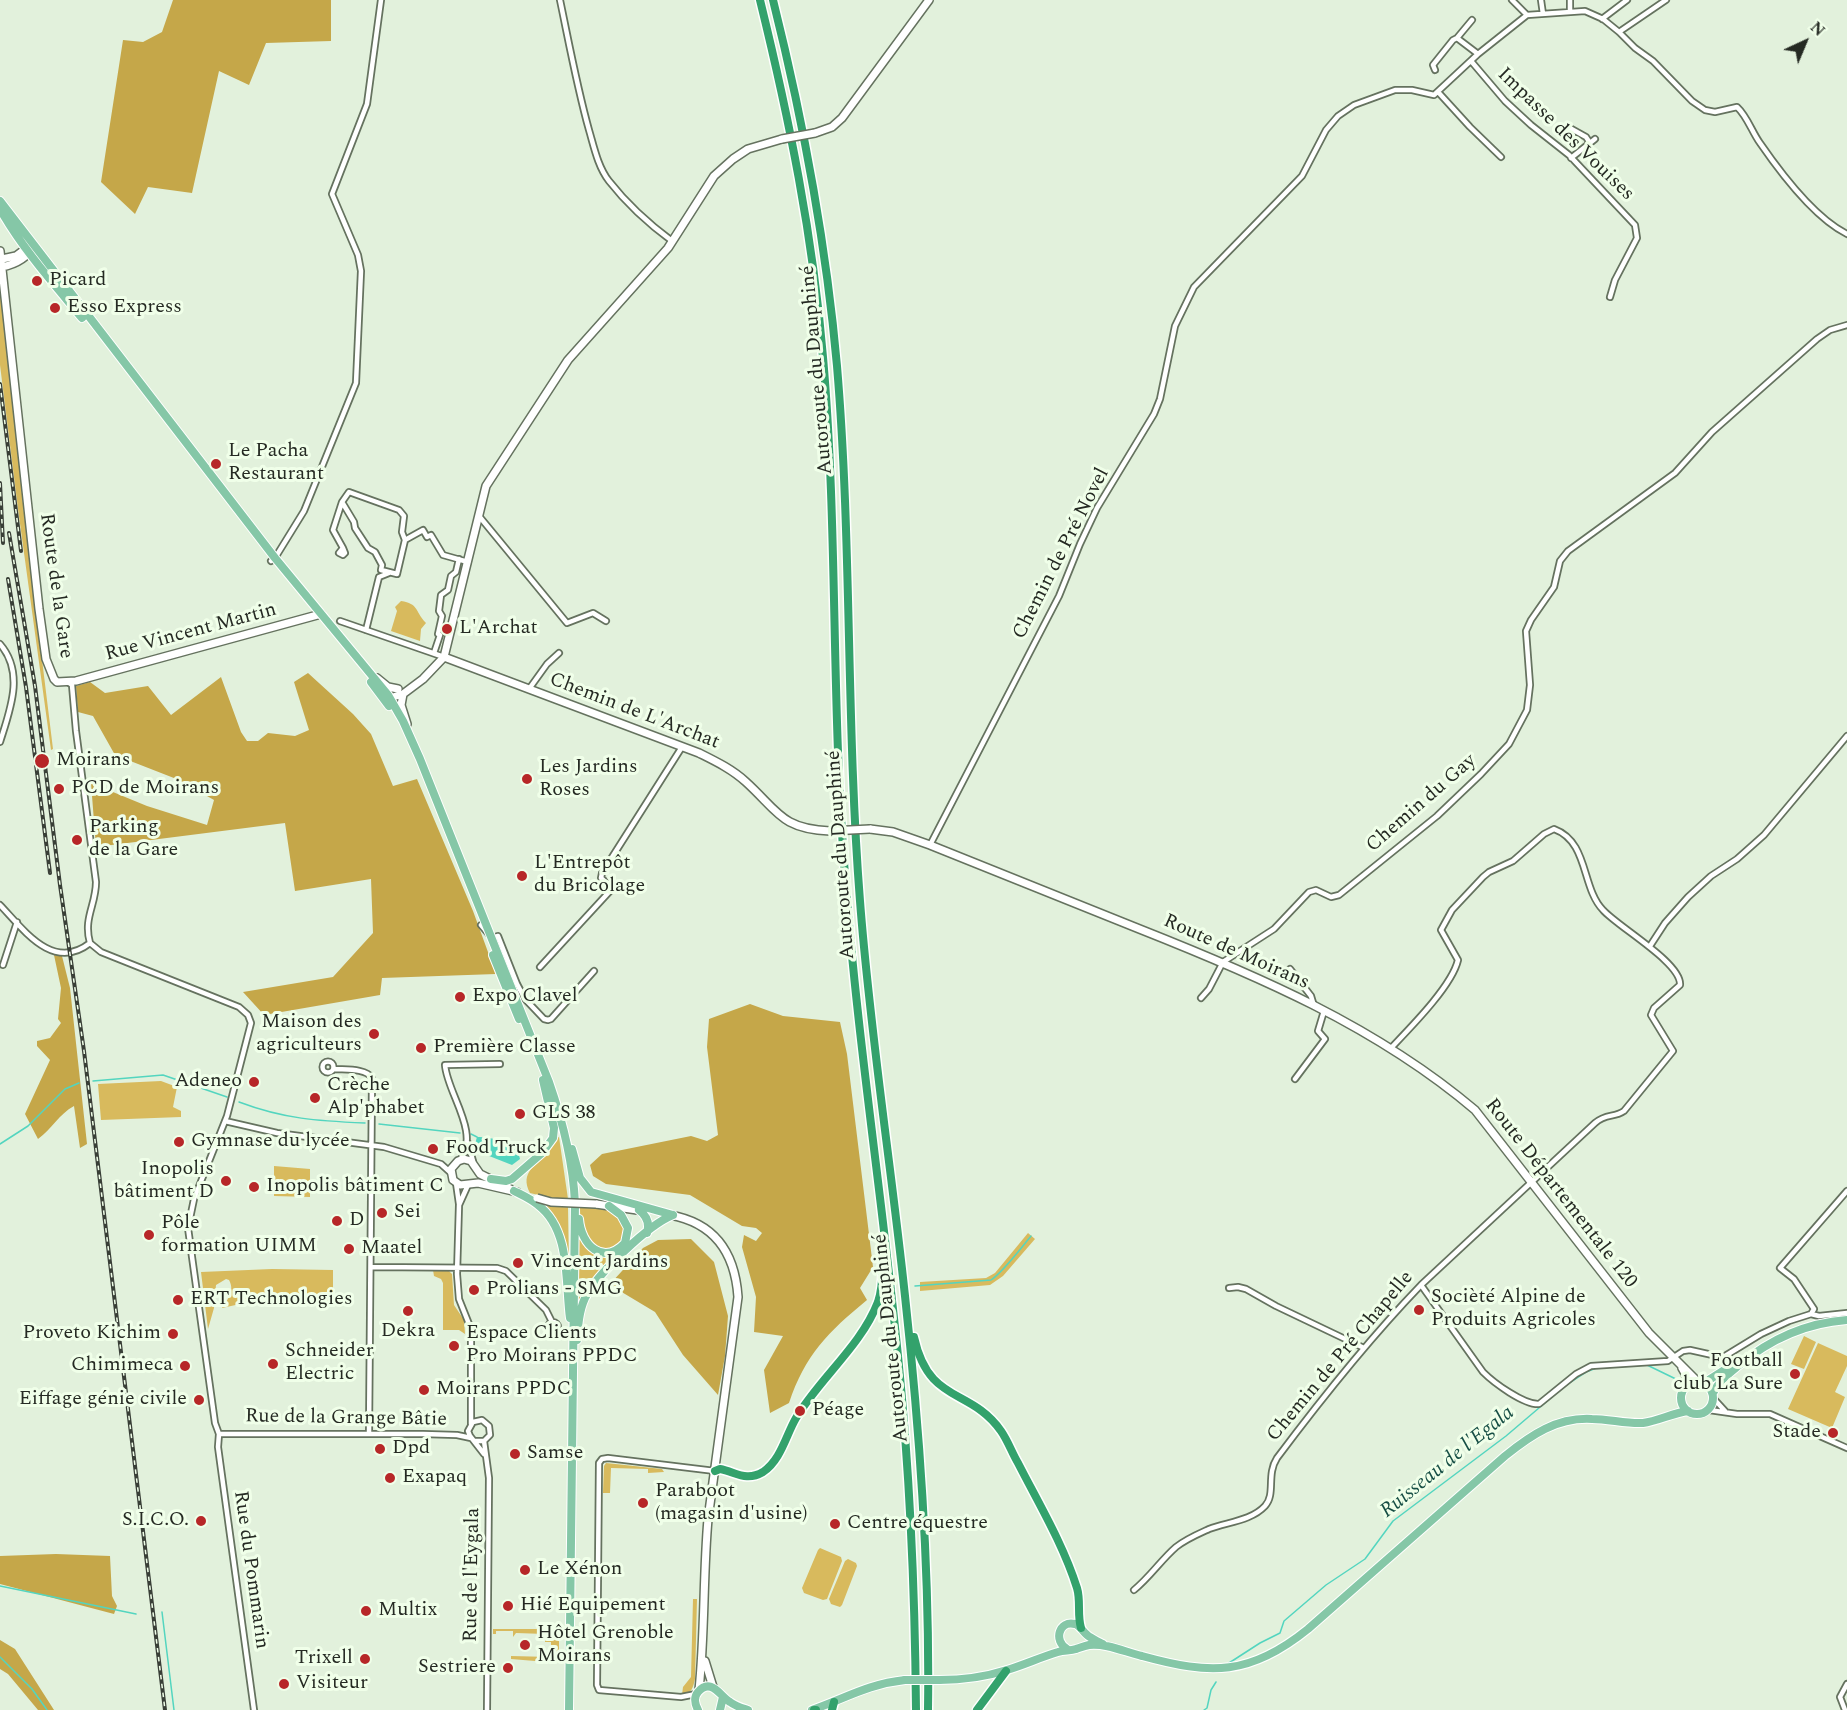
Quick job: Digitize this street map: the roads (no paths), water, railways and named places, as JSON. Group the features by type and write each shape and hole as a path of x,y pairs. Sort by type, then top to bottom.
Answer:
{"highway":[{"name":"Autoroute du Dauphiné","path":"760,0 799,178 812,257 822,346 830,474 837,751 843,845 852,966 880,1191 907,1458 914,1588 916,1710"},
{"name":"Autoroute du Dauphiné","path":"773,0 806,142 825,254 835,342 843,469 850,746 858,884 866,974 917,1412 926,1543 928,1710"},
{"path":"716,1471 725,1470 745,1477 755,1476 766,1469 775,1459 793,1423 811,1395 841,1361 866,1323 877,1302 882,1280 880,1191"},
{"path":"905,1296 918,1353 928,1374 944,1389 989,1418 1009,1444 1043,1510 1076,1584 1083,1630"},
{"path":"977,1710 1006,1671"}],"main road":[{"path":"0,201 30,249"},
{"path":"0,209 273,560 362,663 394,695 408,743 547,1083 559,1129 569,1183 573,1333"},
{"path":"319,615 394,695 492,938 564,1128 580,1178 587,1189 598,1195 673,1215"},
{"path":"491,1179 506,1181 512,1179 548,1147 553,1138 554,1128 547,1083"},
{"path":"564,1128 579,1225 591,1248 604,1253 621,1247 625,1243 628,1232 627,1224 621,1215 609,1206"},
{"path":"569,1710 571,1398 575,1282 574,1182"},
{"path":"512,1190 539,1205 549,1215 556,1228 566,1266 567,1298 573,1333"},
{"path":"639,1210 647,1219 649,1226 646,1233"},
{"path":"571,1398 579,1315 584,1299 607,1269 646,1233 673,1215"},
{"path":"814,1710 833,1706 867,1687 885,1682 965,1679 1006,1671 1067,1649 1074,1650 1089,1645 1107,1647 1200,1669 1234,1667 1263,1659 1289,1644 1308,1629 1530,1436 1556,1423 1574,1420 1593,1419 1642,1423 1688,1411 1701,1414 1709,1410 1722,1378 1769,1343 1816,1324 1847,1320"},
{"path":"1659,1419 1670,1412 1681,1400 1685,1387 1714,1378 1729,1366 1746,1359"},
{"path":"1701,1383 1713,1396"},
{"path":"1681,1400 1688,1411"},
{"path":"1044,1657 1066,1625 1074,1624 1107,1647"},
{"path":"1080,1647 1084,1640 1083,1630"},
{"path":"1058,1639 1060,1644 1067,1649"},
{"path":"696,1708 698,1692 713,1687 732,1704 748,1710"},
{"path":"720,1710 723,1698"}],"street":[{"path":"273,560 304,511 356,383 361,271 358,255 332,194 367,104 381,0"},
{"path":"560,0 581,101 595,152 603,171 608,180 648,223 672,241"},
{"path":"413,741 401,705 394,695 411,687 428,674 444,657 486,486 568,360 649,270 672,241 708,183 723,167 748,149 832,127 842,118 929,0"},
{"path":"1512,0 1527,15"},
{"path":"1541,0 1543,14"},
{"path":"1570,0 1570,12"},
{"path":"1602,19 1627,0"},
{"path":"1619,32 1666,0"},
{"path":"1501,157 1439,93 1471,60 1527,15 1585,11 1602,19 1619,32 1653,61 1692,101 1705,110 1715,112 1737,107 1743,112 1760,144 1797,189 1822,217 1847,234"},
{"path":"1435,70 1433,65 1472,20"},
{"path":"1456,38 1478,54"},
{"name":"Impasse des Vouises","path":"1471,60 1505,101 1571,158 1635,225 1637,238 1615,280 1610,297"},
{"name":"Chemin de Pré Novel","path":"930,845 1059,596 1097,508 1154,414 1160,399 1175,327 1194,286 1302,176 1326,130 1338,116 1354,105 1395,90 1412,90 1431,96 1439,93"},
{"path":"1568,127 1586,137 1590,143"},
{"path":"1571,158 1595,139"},
{"path":"1,257 16,256 30,249"},
{"name":"Route de la Gare","path":"1,257 31,543 46,659 54,679 57,682 72,685 96,882 95,896 87,924 90,943"},
{"name":"Chemin du Gay","path":"1223,962 1274,928 1311,891 1319,890 1330,897 1339,895 1445,809 1481,774 1509,744 1527,710 1530,685 1526,631 1554,587 1560,561 1568,551 1676,472 1712,432 1817,339 1830,330 1847,325"},
{"path":"342,502 368,548 375,552 381,570 397,574 405,540 402,532 404,516 399,510 349,492 342,502 333,530 343,548"},
{"path":"479,516 567,623 594,613 606,621"},
{"path":"405,540 423,530 428,537 431,535 443,555 468,561"},
{"path":"434,653 440,635 438,634 442,616 439,611 441,595 448,590 451,576 456,572 459,559"},
{"path":"366,630 379,577 389,573"},
{"name":"Rue Vincent Martin","path":"69,683 319,615"},
{"path":"340,621 444,657"},
{"path":"0,644 9,656 14,693 0,742"},
{"path":"529,689 559,652"},
{"name":"Chemin de L'Archat","path":"444,657 682,747 721,764 747,783 768,806 789,823 807,829 830,831 870,829 892,832 930,845"},
{"path":"1650,946 1665,923 1688,897 1764,835 1847,736"},
{"path":"540,967 610,891 609,885 601,878 602,873 682,747"},
{"path":"1391,1048 1436,997 1456,967 1458,960 1441,930 1452,910 1489,872 1513,861 1544,834 1554,830 1561,832 1575,846 1599,906 1616,922 1650,946 1681,980 1680,986 1651,1012 1652,1019 1673,1051 1624,1111 1602,1117 1531,1182"},
{"name":"Route de Moirans","path":"930,845 1223,962 1313,1005"},
{"path":"0,905 33,939 58,954 80,951 90,943"},
{"path":"3,964 17,922"},
{"path":"481,924 492,938 498,936 525,999 544,1019 551,1018 594,971"},
{"name":"Rue du Pommarin","path":"90,943 101,952 238,1007 248,1015 251,1023 250,1034 225,1121 194,1199 188,1228 215,1423 219,1434 218,1447 254,1710"},
{"path":"1201,998 1209,989 1223,962"},
{"path":"1290,969 1310,994 1313,1005"},
{"name":"Route Départementale 120","path":"1313,1005 1391,1048 1453,1091 1475,1110 1649,1333 1701,1383"},
{"path":"1295,1079 1325,1039 1318,1031 1324,1011"},
{"path":"500,1064 445,1065 445,1071 465,1123 477,1171 512,1190 551,1202 596,1204 673,1215 691,1220 715,1237 730,1258 736,1275 738,1309 716,1471 708,1519 703,1647 698,1692 681,1697 599,1690 597,1685 599,1463 602,1459 608,1458 716,1471"},
{"path":"334,1069 364,1071 372,1078 369,1434"},
{"path":"225,1121 276,1132 371,1144 441,1164 451,1173 459,1190 457,1268 459,1299 471,1329 469,1434 487,1459"},
{"path":"451,1173 465,1154 467,1137"},
{"path":"441,1164 468,1160 474,1164"},
{"path":"459,1205 477,1171"},
{"name":"Chemin de Pré Chapelle","path":"1134,1590 1184,1541 1211,1528 1248,1517 1264,1507 1270,1497 1271,1470 1277,1458 1364,1348 1421,1285 1531,1182"},
{"path":"456,1183 512,1190"},
{"path":"1811,1314 1814,1309 1794,1279 1780,1268 1847,1191"},
{"path":"371,1267 497,1268 506,1271 546,1310 552,1322"},
{"path":"1421,1285 1483,1372 1495,1383 1533,1404 1544,1401 1576,1374 1591,1366 1676,1361"},
{"path":"1229,1288 1246,1289 1364,1348"},
{"path":"1676,1361 1683,1352 1690,1350 1725,1356 1761,1334 1811,1314 1820,1316 1847,1313"},
{"path":"1676,1361 1686,1375 1685,1387"},
{"path":"1713,1396 1728,1413"},
{"path":"470,1408 480,1420 487,1423 490,1429 490,1435 484,1441 473,1440"},
{"path":"1709,1410 1770,1414 1847,1448"},
{"path":"457,1435 480,1420"},
{"name":"Rue de la Grange Bâtie","path":"219,1434 457,1435 473,1440"},
{"name":"Rue de l'Eygala","path":"484,1441 489,1478 487,1710"},
{"path":"703,1647 706,1671 713,1687"},
{"path":"1845,1710 1840,1697 1847,1684"},
{"path":"681,1697 696,1708"}],"water":[{"path":"477,1137 492,1138 517,1148 520,1159 512,1165 479,1152 475,1144"}],"waterway":[{"path":"93,1081 163,1075 227,1097"},
{"path":"0,1144 28,1126 65,1089 79,1083"},
{"path":"239,1102 255,1108 301,1118 365,1123"},
{"path":"379,1124 460,1133"},
{"path":"471,1134 477,1137"},
{"path":"915,1286 991,1280 1031,1236"},
{"name":"Ruisseau de l'Egala","path":"1625,1366 1647,1365 1680,1381"},
{"name":"Ruisseau de l'Egala","path":"1229,1663 1280,1633 1284,1621 1326,1585 1365,1559 1393,1521 1506,1436 1566,1385 1586,1372 1599,1367"},
{"name":"Ruisseau de l'Egala","path":"0,1586 136,1614"},
{"name":"Ruisseau de l'Egala","path":"162,1612 174,1710"},
{"path":"0,1657 32,1689 47,1710"},
{"name":"Ruisseau de l'Egala","path":"1204,1710 1207,1708 1211,1690 1216,1682"}],"railway":[{"path":"0,384 21,551"},
{"path":"0,483 3,543"},
{"path":"9,533 35,686 84,1051 165,1710"},
{"path":"8,579 26,687 50,873"}],"place":[{"name":"Picard","path":"37,281"},
{"name":"Esso Express","path":"55,308"},
{"name":"Le Pacha Restaurant","path":"216,464"},
{"name":"L'Archat","path":"447,629"},
{"name":"Moirans","path":"42,761"},
{"name":"Les Jardins Roses","path":"527,779"},
{"name":"PCD de Moirans","path":"59,789"},
{"name":"Parking de la Gare","path":"77,840"},
{"name":"L'Entrepôt du Bricolage","path":"522,876"},
{"name":"Expo Clavel","path":"460,997"},
{"name":"Maison des agriculteurs","path":"374,1034"},
{"name":"Première Classe","path":"421,1048"},
{"name":"Adeneo","path":"254,1082"},
{"name":"Crèche Alp'phabet","path":"315,1098"},
{"name":"GLS 38","path":"520,1114"},
{"name":"Gymnase du lycée","path":"179,1142"},
{"name":"Food Truck","path":"433,1149"},
{"name":"Inopolis bâtiment D","path":"226,1181"},
{"name":"Inopolis bâtiment C","path":"254,1187"},
{"name":"Sei","path":"382,1213"},
{"name":"D","path":"337,1221"},
{"name":"Pôle formation UIMM","path":"149,1235"},
{"name":"Maatel","path":"349,1249"},
{"name":"Vincent Jardins","path":"518,1263"},
{"name":"Prolians - SMG","path":"474,1290"},
{"name":"ERT Technologies","path":"178,1300"},
{"name":"Socièté Alpine de Produits Agricoles","path":"1419,1310"},
{"name":"Dekra","path":"408,1311"},
{"name":"Proveto Kichim","path":"173,1334"},
{"name":"Espace Clients Pro Moirans PPDC","path":"454,1346"},
{"name":"Schneider Electric","path":"273,1364"},
{"name":"Chimimeca","path":"185,1366"},
{"name":"Football club La Sure","path":"1795,1374"},
{"name":"Moirans PPDC","path":"424,1390"},
{"name":"Eiffage génie civile","path":"199,1400"},
{"name":"Péage","path":"800,1411"},
{"name":"Stade","path":"1833,1433"},
{"name":"Dpd","path":"380,1449"},
{"name":"Samse","path":"515,1454"},
{"name":"Exapaq","path":"390,1478"},
{"name":"Paraboot (magasin d'usine)","path":"643,1503"},
{"name":"S.I.C.O.","path":"201,1521"},
{"name":"Centre équestre","path":"835,1524"},
{"name":"Le Xénon","path":"525,1570"},
{"name":"Hié Equipement","path":"508,1606"},
{"name":"Multix","path":"366,1611"},
{"name":"Hôtel Grenoble Moirans","path":"525,1645"},
{"name":"Trixell","path":"365,1659"},
{"name":"Sestriere","path":"508,1668"},
{"name":"Visiteur","path":"284,1684"}]}
